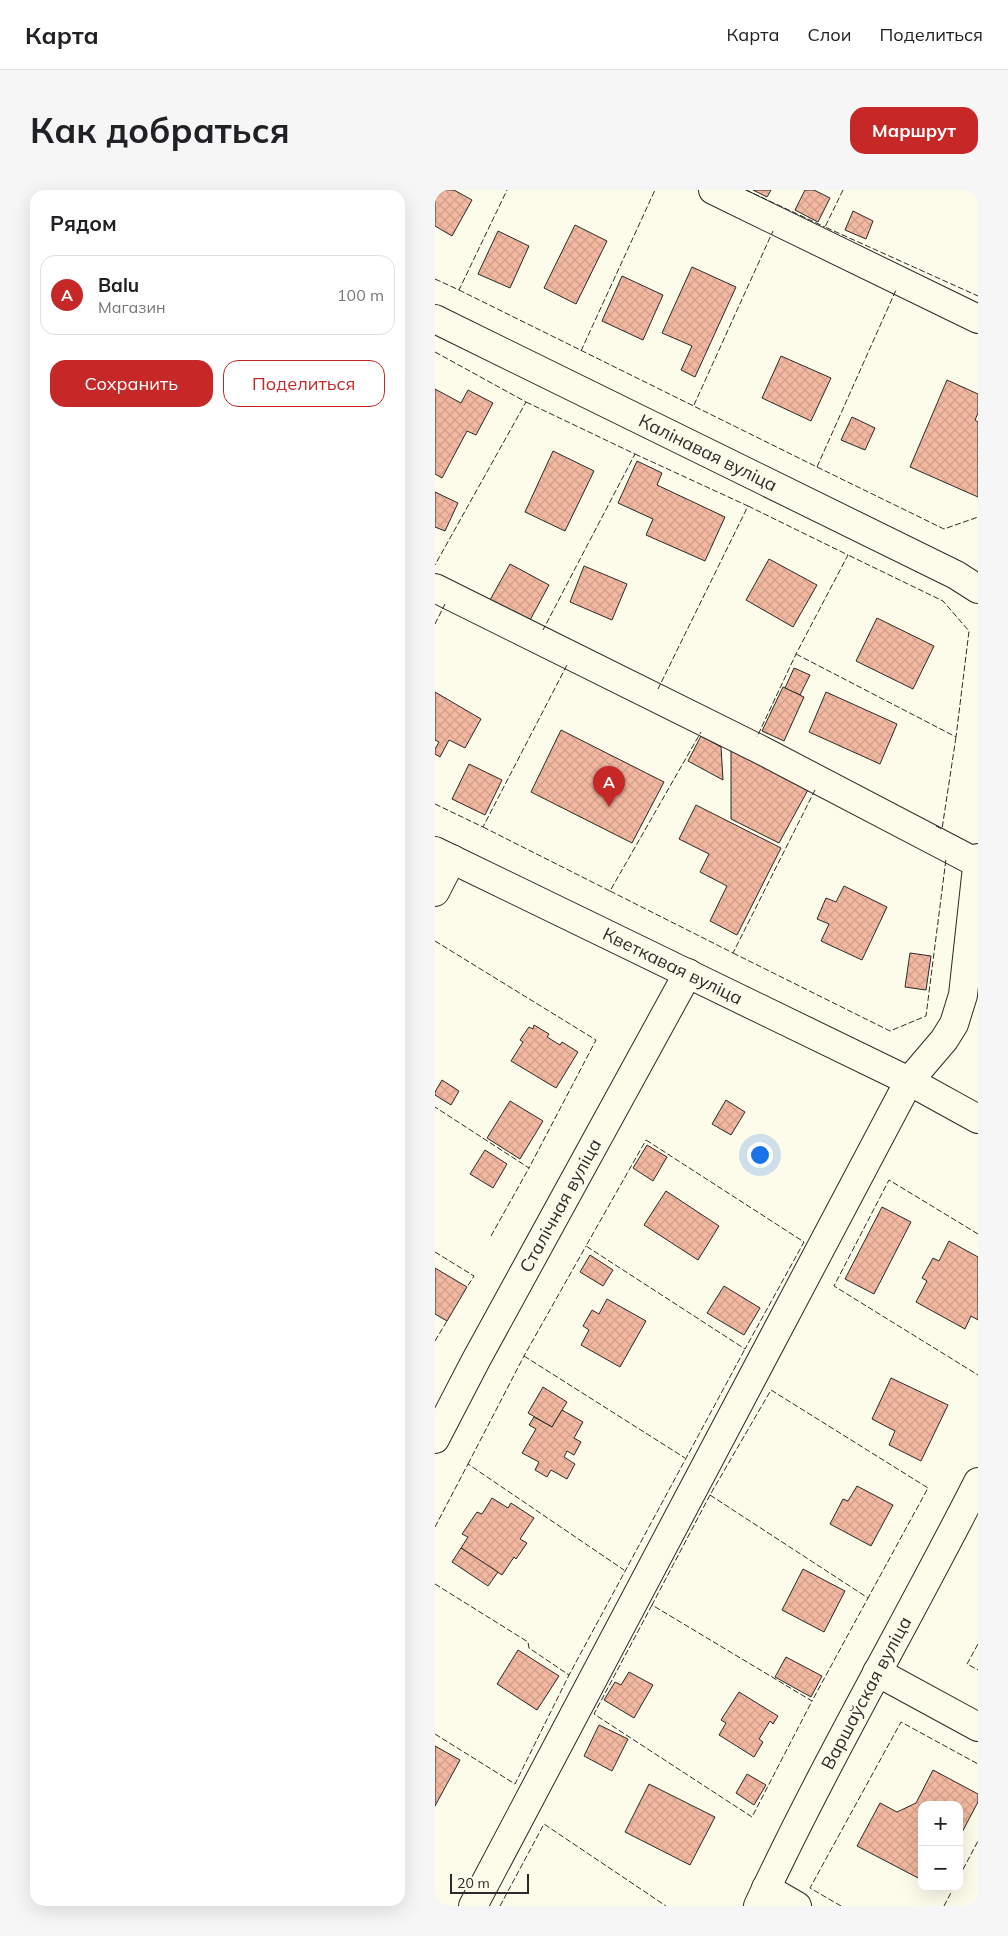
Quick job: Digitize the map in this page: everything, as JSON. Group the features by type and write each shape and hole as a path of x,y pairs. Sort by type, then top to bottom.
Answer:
{"street":[{"path":"713,190 978,319"},
{"name":"Калінавая вуліца","path":"435,318 956,575 978,589"},
{"path":"435,588 763,751 977,864"},
{"path":"435,892 444,855"},
{"name":"Кветкавая вуліца","path":"444,855 909,1082 978,1119"},
{"path":"473,1906 909,1082 944,1040 954,1024 963,995 978,858"},
{"name":"Сталічная вуліца","path":"435,1439 480,1351 688,973"},
{"name":"Варшаўская вуліца","path":"762,1897 877,1672 933,1572 978,1482"},
{"path":"877,1672 978,1727"},
{"path":"762,1897 797,1906"}],"building":[{"path":"435,190 454,190 472,200 452,236 435,226"},
{"path":"753,190 771,190 767,197"},
{"path":"805,190 814,190 830,198 818,222 795,210"},
{"path":"853,211 873,221 866,239 845,230"},
{"path":"575,225 607,241 576,304 544,288"},
{"path":"498,231 529,246 510,288 478,274"},
{"path":"692,267 736,287 695,377 681,370 692,346 662,333"},
{"path":"622,276 663,295 643,340 602,321"},
{"path":"781,356 831,378 811,421 762,398"},
{"path":"947,380 978,394 978,413 975,420 978,422 978,497 910,467"},
{"path":"435,389 461,403 468,390 493,403 476,435 467,431 442,478 435,474"},
{"path":"852,417 875,428 865,450 841,440"},
{"path":"553,451 594,471 565,531 525,512"},
{"path":"637,461 662,473 657,485 725,517 705,561 646,535 653,519 618,503"},
{"path":"435,492 458,503 445,531 435,527"},
{"path":"769,559 817,585 793,627 746,600"},
{"path":"510,564 549,585 529,622 490,600"},
{"path":"584,566 627,584 612,620 570,602"},
{"path":"877,618 934,646 913,689 856,661"},
{"path":"794,668 810,675 800,695 785,688"},
{"path":"783,687 804,697 784,741 762,731"},
{"path":"435,692 481,719 465,748 449,740 440,757 435,754 435,749 439,742 435,740"},
{"path":"826,692 897,724 880,764 809,732"},
{"path":"561,730 664,782 632,843 531,792"},
{"path":"701,736 721,747 723,780 688,761"},
{"path":"731,747 809,788 779,843 731,819"},
{"path":"469,764 502,780 485,815 452,799"},
{"path":"696,805 781,848 737,935 710,921 727,886 700,872 709,854 679,839"},
{"path":"844,886 887,907 862,960 821,941 829,924 817,919 826,898 836,902"},
{"path":"910,953 931,956 926,990 905,987"},
{"path":"534,1025 549,1034 547,1037 560,1045 562,1042 578,1052 556,1088 511,1061 523,1042 520,1040 529,1027 533,1029"},
{"path":"442,1080 459,1091 451,1105 435,1095"},
{"path":"726,1100 745,1112 731,1135 712,1124"},
{"path":"510,1101 543,1121 520,1159 487,1138"},
{"path":"647,1145 667,1157 653,1181 633,1168"},
{"path":"485,1150 507,1164 493,1188 470,1174"},
{"path":"666,1191 719,1226 698,1260 644,1225"},
{"path":"882,1207 911,1222 874,1294 845,1279"},
{"path":"949,1241 978,1257 978,1320 971,1316 965,1329 916,1302 927,1281 922,1278 933,1258 939,1261"},
{"path":"590,1255 613,1270 603,1286 580,1272"},
{"path":"435,1268 467,1287 447,1321 435,1314"},
{"path":"724,1286 760,1308 744,1335 707,1313"},
{"path":"607,1299 646,1321 620,1367 581,1345 589,1330 583,1326 592,1310 599,1314"},
{"path":"891,1378 948,1405 921,1461 889,1445 895,1431 872,1419"},
{"path":"543,1387 567,1402 552,1427 528,1413"},
{"path":"562,1410 583,1422 574,1438 581,1442 574,1455 567,1451 564,1457 575,1464 567,1479 551,1470 547,1477 535,1470 539,1462 522,1453 536,1429 529,1425 534,1417 552,1427"},
{"path":"857,1486 893,1505 871,1546 830,1524 843,1499 848,1501"},
{"path":"492,1498 508,1508 511,1503 534,1518 520,1539 527,1543 516,1559 514,1557 502,1575 461,1548 468,1537 462,1534 477,1512 482,1514"},
{"path":"461,1548 498,1572 488,1586 452,1562"},
{"path":"803,1569 845,1591 824,1632 782,1610"},
{"path":"518,1650 559,1676 537,1710 497,1684"},
{"path":"786,1657 822,1676 811,1697 775,1677"},
{"path":"629,1672 653,1685 634,1718 604,1700 615,1682 621,1685"},
{"path":"739,1692 778,1716 773,1724 770,1721 759,1739 763,1742 754,1757 719,1735 726,1723 721,1720"},
{"path":"599,1725 628,1739 612,1771 584,1756"},
{"path":"435,1746 460,1760 435,1806"},
{"path":"933,1770 978,1794 978,1802 963,1830 963,1801 918,1801 918,1878 857,1846 880,1803 897,1812 916,1803"},
{"path":"747,1774 766,1785 754,1805 736,1793"},
{"path":"649,1784 715,1817 690,1865 625,1832"}],"fence":[{"path":"435,279 459,290 507,190"},
{"path":"581,351 655,190"},
{"path":"746,190 825,227"},
{"path":"843,190 825,227 978,296"},
{"path":"694,405 773,231"},
{"path":"459,290 817,467 896,290"},
{"path":"435,352 526,402 435,565"},
{"path":"526,402 635,454 543,630"},
{"path":"635,454 748,506 658,689"},
{"path":"817,467 944,529 978,517"},
{"path":"748,506 848,555 796,654 757,737"},
{"path":"796,654 956,737 969,631 943,601 848,555"},
{"path":"435,624 445,604"},
{"path":"435,804 483,827 567,665"},
{"path":"483,827 610,891 701,732"},
{"path":"936,826 942,829 956,737"},
{"path":"610,891 733,953 815,790"},
{"path":"733,953 890,1031 926,1016 946,859"},
{"path":"435,941 596,1040 529,1168 435,1107"},
{"path":"646,1140 804,1242 745,1349 586,1246 646,1140"},
{"path":"491,1236 529,1168"},
{"path":"978,1234 889,1180 834,1286 978,1375"},
{"path":"468,1464 524,1356 586,1246"},
{"path":"435,1252 474,1276 467,1287"},
{"path":"435,1341 447,1321"},
{"path":"435,1584 528,1642 529,1648 569,1675 745,1349"},
{"path":"524,1356 685,1458"},
{"path":"771,1390 928,1488 868,1598 710,1495 771,1390"},
{"path":"435,1527 468,1464 624,1570"},
{"path":"710,1495 652,1605 812,1701 868,1598"},
{"path":"652,1605 594,1714 752,1817 812,1701"},
{"path":"978,1644 967,1664 978,1670"},
{"path":"435,1734 515,1784 569,1675"},
{"path":"841,1906 810,1888 901,1722 978,1764"},
{"path":"500,1906 544,1824 666,1906"},
{"path":"963,1869 978,1841"},
{"path":"944,1906 952,1891"}],"place":[{"name":"Balu","path":"609,807"}]}
